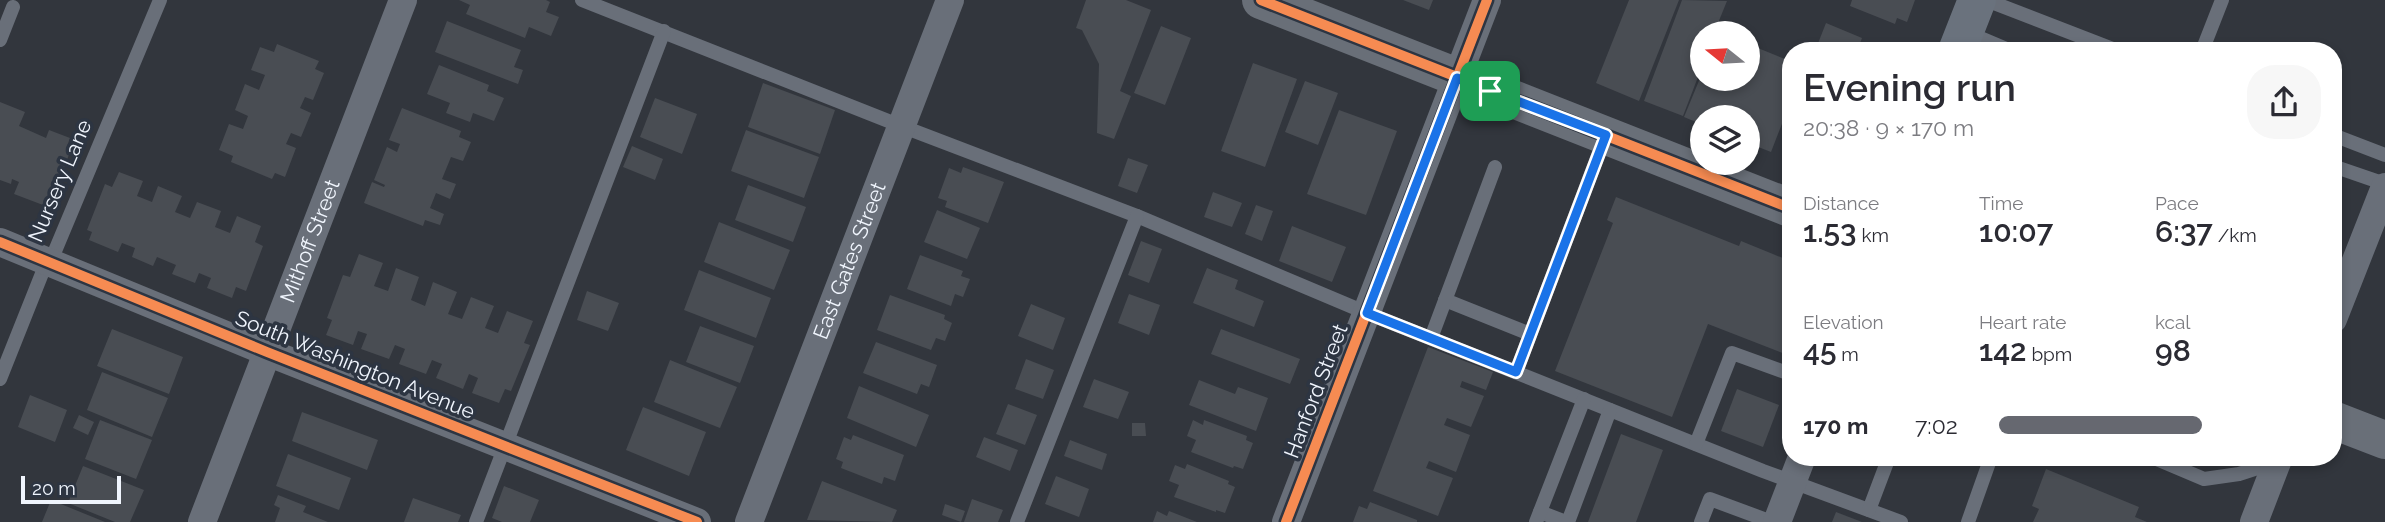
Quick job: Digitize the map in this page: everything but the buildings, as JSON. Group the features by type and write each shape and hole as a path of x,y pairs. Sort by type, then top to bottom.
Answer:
{"main road":[{"path":"1261,0 1782,205"},
{"path":"2342,423 2385,440"}],"street":[{"name":"Mithoff Street","path":"201,522 403,0"},
{"name":"East Gates Street","path":"749,522 950,0"},
{"name":"Hanford Street","path":"1286,522 1487,0"},
{"path":"2342,296 2385,186"},
{"name":"South Washington Avenue","path":"0,242 267,352 697,522"},
{"path":"2254,522 2275,466"},
{"path":"1774,522 1797,469"}],"lane":[{"name":"Nursery Lane","path":"0,379 160,0"},
{"path":"582,0 1137,216 1367,313 1696,444 1782,465"},
{"path":"1986,0 2095,42"},
{"path":"2206,42 2222,0"},
{"path":"0,40 13,7"},
{"path":"1966,27 1994,42"},
{"path":"476,522 664,31"},
{"path":"1516,372 1606,135"},
{"path":"2342,138 2385,155"},
{"path":"1431,338 1495,167"},
{"path":"2342,169 2385,186"},
{"path":"1017,522 1137,216"},
{"path":"1445,300 1530,334"},
{"path":"1696,444 1732,353 1782,371"},
{"path":"1584,399 1538,517 1567,522 1610,410"},
{"path":"1870,510 1886,466"},
{"path":"1968,522 1988,466"},
{"path":"2173,466 2204,479 2239,474 2260,466"},
{"path":"1797,469 1870,510 1901,522"},
{"path":"1701,522 1710,499 1774,522"}],"cycle path":[{"path":"1261,0 1782,205"},
{"path":"1286,522 1487,0"},
{"path":"0,242 267,352 697,522"}],"route":[{"path":"1457,78 1490,91 1606,135 1516,372 1367,313 1457,78"}]}
